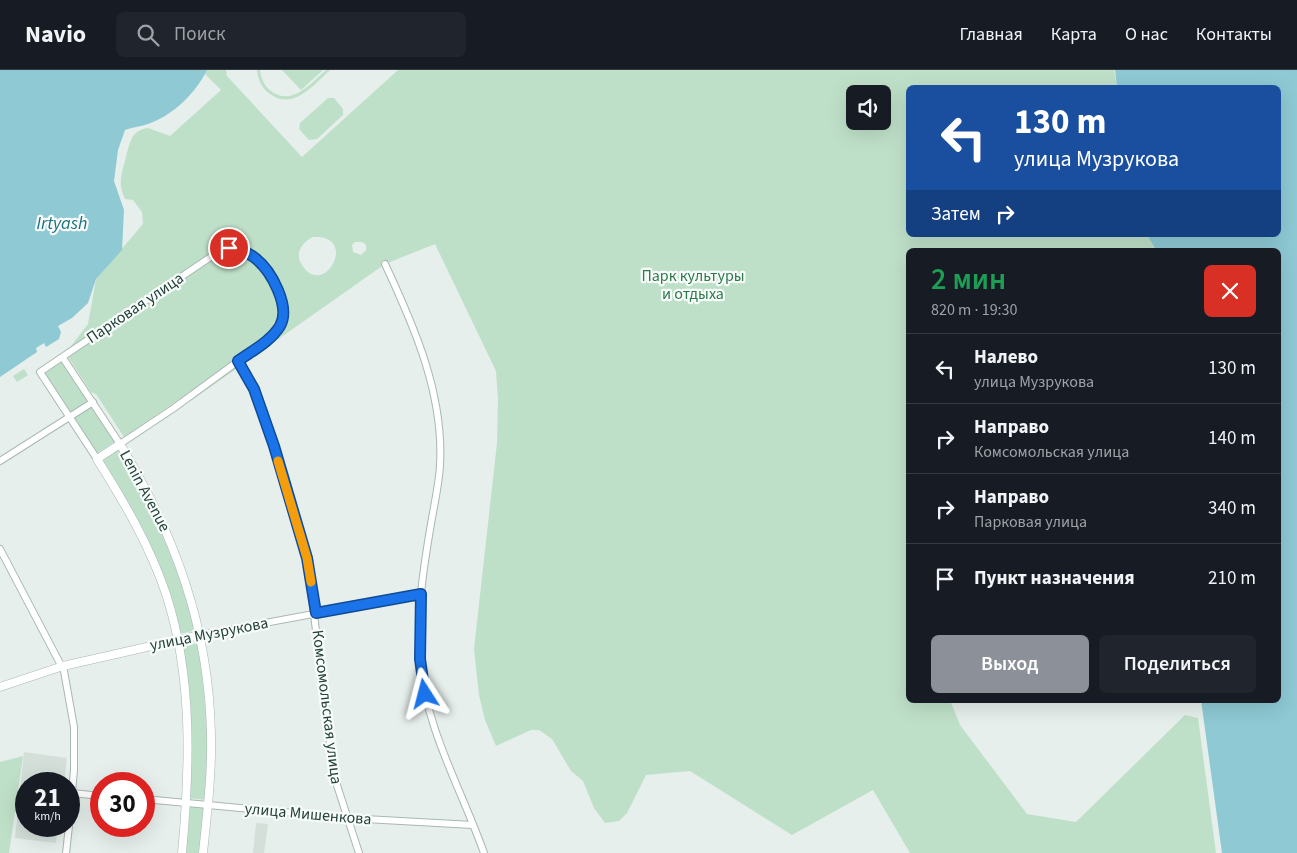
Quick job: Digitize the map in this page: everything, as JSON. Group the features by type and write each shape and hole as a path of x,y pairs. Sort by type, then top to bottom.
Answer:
{"street":[{"name":"Парковая улица","path":"70,416 40,372 219,250 229,248 247,253 260,262 282,298 283,319 271,337 120,444"},
{"path":"385,264 401,298 425,363 434,393 439,432 440,466 421,594 420,659 427,709 437,739 484,853"},
{"path":"63,358 120,444"},
{"name":"Комсомольская улица","path":"238,361 254,389 274,446 307,558 316,613 334,776 359,853"},
{"path":"0,462 92,402"},
{"path":"70,416 97,459"},
{"name":"Lenin Avenue","path":"182,853 187,803 187,724 178,639 166,594 153,562 119,494 97,459 120,444 155,503 168,534 192,599 200,635 211,735 208,804 203,853"},
{"path":"0,549 63,666 74,727 73,772"},
{"name":"улица Музрукова","path":"0,686 63,666 178,639 421,594"},
{"name":"улица Мишенкова","path":"155,800 347,818 473,825"},
{"path":"66,853 68,837"}],"shaded area":[{"path":"24,752 67,758 65,772 22,772"},
{"path":"256,823 268,824 264,853 253,853"},
{"path":"15,837 57,837 56,843"}],"green space":[{"name":"Парк культуры и отдыха","path":"207,70 226,70 227,76 302,157 398,70 1114,70 1117,85 906,85 906,237 1148,237 1155,248 906,248 906,703 951,703 960,725 1027,814 1076,822 1185,715 1198,718 1216,853 910,853 873,790 792,835 690,771 646,775 627,813 619,821 605,823 594,808 583,781 571,771 552,739 539,730 531,730 496,746 485,720 479,695 474,649 497,443 498,399 496,371 435,244 385,264 192,400 187,394 124,437 96,394 91,392 68,357 68,350 88,324 96,279 143,224 142,212 133,200 125,199 121,188 122,173 132,138 138,131 148,128 170,136 221,90 205,74","holes":["313,237 327,239 334,245 336,254 333,263 328,271 320,275 311,274 300,261 300,249","355,242 362,242 366,245 366,250 361,255 353,252 352,245"]},
{"path":"257,70 260,70 266,87 279,95 286,96 294,95 308,87 326,70 330,70 303,94 287,100 267,92 261,84"},
{"path":"282,70 323,70 301,90"},
{"path":"328,98 334,98 343,109 343,115 317,139 309,140 299,129 300,123"},
{"path":"62,359 90,401 70,414 43,372"},
{"path":"24,369 28,375 17,382 13,376"},
{"path":"92,404 116,441 96,454 72,417"},
{"path":"120,447 167,535 197,630 179,634 167,593 100,460"},
{"path":"199,643 208,735 206,800 189,798 182,645"},
{"path":"23,756 21,772 15,772 15,811 9,853 0,853 0,762"},
{"path":"190,806 204,807 200,853 186,853"}],"water":[{"name":"Irtyash","path":"0,70 207,70 190,95 166,115 145,125 125,130 118,150 114,181 124,210 122,250 96,279 88,303 72,318 58,326 61,332 59,339 46,347 44,343 36,348 37,352 0,377"},
{"path":"1115,70 1297,70 1297,853 1222,853 1201,703 1281,703 1281,248 1155,248 1148,237 1281,237 1281,85 1117,85"}],"slow traffic":[{"path":"278,461 307,558 311,582"}],"route":[{"path":"229,248 247,253 260,262 282,298 283,319 276,332 238,361 254,389 274,446 307,558 316,613 421,594 420,659 425,694"}]}
